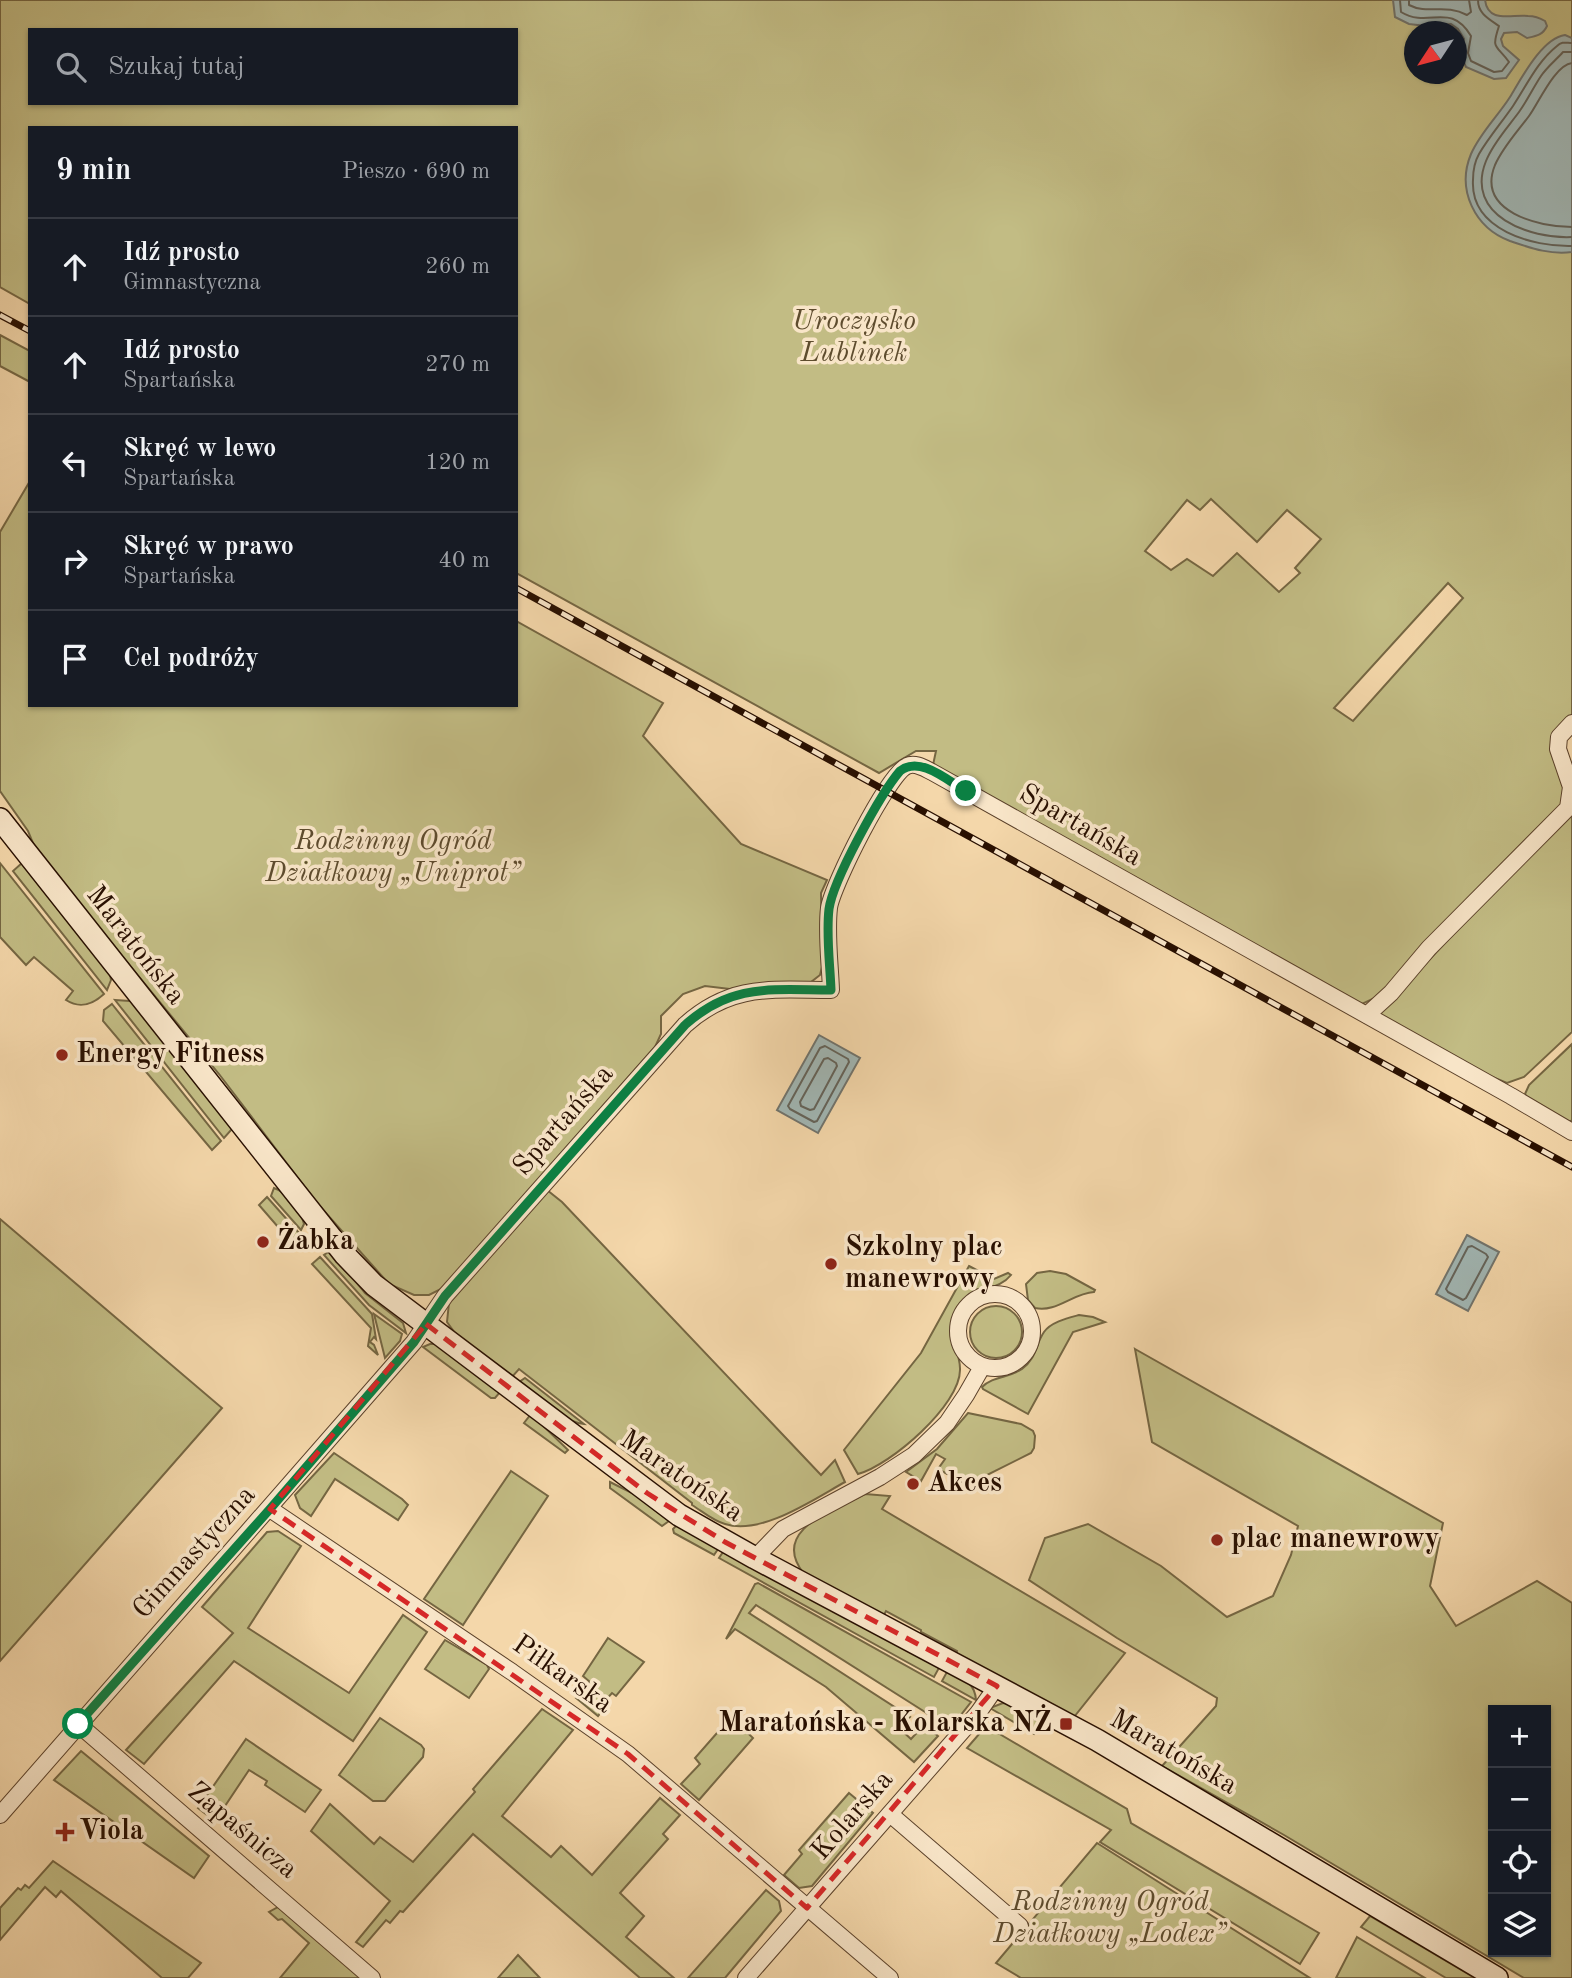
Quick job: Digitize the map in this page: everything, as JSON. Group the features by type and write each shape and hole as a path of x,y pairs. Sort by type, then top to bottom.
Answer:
{"main road":[{"name":"Maratońska","path":"0,819 345,1255 374,1285 679,1515 1126,1757 1497,1978"}],"street":[{"path":"1367,1015 1391,993 1429,948 1568,808 1571,787 1558,749 1559,737 1572,723"},
{"name":"Spartańska","path":"438,1305 636,1078 697,1014 719,1000 751,991 831,990 829,914 832,898 882,798 897,774 908,765 918,765 932,772 1571,1130"},
{"path":"988,1294 1011,1297 1029,1315 1031,1341 1026,1353 1017,1362 1005,1368 982,1367 962,1350 957,1327 961,1316 976,1298 988,1294"},
{"name":"Gimnastyczna","path":"0,1815 414,1342 438,1305"},
{"path":"755,1558 783,1529 880,1477 914,1455 947,1423 967,1395 982,1367"},
{"name":"Piłkarska","path":"270,1509 618,1746 891,1978"},
{"name":"Kolarska","path":"746,1978 978,1713 997,1686"},
{"name":"Zapaśnicza","path":"78,1724 372,1978"},
{"path":"890,1814 1020,1926"}],"highlighted area":[{"path":"426,1324 647,1493 725,1542 997,1686 807,1908 628,1754 270,1509"}],"green space":[{"name":"Uroczysko Lublinek","path":"0,0 1572,0 1572,718 1555,738 1572,809 1572,1032 1524,1077 1507,1083 1485,1074 1377,1015 1462,925 1379,996 1362,1004 933,765 936,751 916,751 879,773 518,574 518,126 28,126 28,303 0,287","holes":["1211,499 1257,542 1287,510 1321,539 1295,568 1300,573 1279,592 1237,553 1213,576 1187,559 1171,570 1145,551 1187,500 1200,510","1448,583 1463,598 1353,721 1334,708"]},
{"path":"0,335 28,350 28,381 0,366"},
{"name":"Rodzinny Ogród Działkowy „Uniprot”","path":"28,484 28,707 518,707 518,622 663,703 643,736 741,844 827,880 821,893 820,975 811,982 751,985 730,989 705,986 683,994 661,1016 661,1034 655,1047 443,1288 429,1295 414,1295 389,1284 317,1203 219,1074 37,853 28,831 0,791 0,532"},
{"path":"0,863 104,994 99,998 81,1005 66,1000 73,991 34,957 26,965 0,937"},
{"path":"22,863 110,974 107,990 13,871"},
{"path":"115,1000 135,1004 232,1129 224,1138"},
{"path":"112,1004 221,1141 212,1150 103,1021 104,1010"},
{"path":"1572,1044 1572,1120 1567,1124 1529,1102 1525,1094 1529,1085"},
{"path":"274,1188 284,1193 297,1208 304,1224 301,1230 271,1196"},
{"path":"547,1190 562,1202 821,1475 835,1460 845,1482 803,1506 771,1520 739,1526 721,1523 692,1505 519,1369 512,1377 455,1333 447,1322 449,1303"},
{"path":"267,1197 299,1233 291,1242 259,1205"},
{"path":"0,1219 222,1408 0,1661"},
{"path":"331,1250 365,1293 403,1323 406,1333 369,1305 324,1255"},
{"path":"320,1257 372,1314 376,1339 374,1337 370,1342 378,1355 368,1346 371,1328 312,1264"},
{"path":"969,1266 994,1279 1008,1273 1011,1275 998,1285 968,1297 955,1312 951,1328 960,1370 949,1400 905,1446 888,1459 858,1474 844,1450 921,1353"},
{"path":"1050,1271 1066,1274 1095,1290 1050,1308 1035,1308 1028,1300 1026,1284 1037,1273"},
{"path":"996,1306 1015,1313 1022,1332 1015,1351 996,1358 977,1351 970,1332 977,1313"},
{"path":"374,1314 402,1334 400,1341 385,1358"},
{"path":"1079,1315 1105,1322 1073,1332 1028,1414 983,1389 982,1387 991,1381 1017,1372 1027,1365 1044,1332 1051,1326"},
{"path":"436,1344 501,1391 495,1398 491,1398 423,1347"},
{"path":"1135,1349 1443,1523 1430,1586 1456,1626 1537,1581 1572,1603 1572,1978 1524,1978 1489,1957 1551,1957 1551,1705 1488,1705 1488,1957 1162,1766 1216,1706 1217,1698 1117,1638 1029,1580 1045,1538 1088,1524 1161,1566 1227,1617 1273,1596 1291,1555 1298,1526 1152,1442"},
{"path":"525,1378 584,1424 568,1419 542,1401 519,1382"},
{"path":"968,1413 1021,1424 1033,1431 1034,1448 1031,1453 967,1485 938,1469 945,1459 936,1454 921,1481 906,1472 937,1449"},
{"path":"531,1414 568,1450 565,1453 524,1423"},
{"path":"334,1453 408,1505 398,1520 335,1479 311,1516 300,1508 295,1495"},
{"path":"511,1471 548,1496 463,1625 424,1599"},
{"path":"610,1482 636,1495 669,1521 662,1526 610,1488"},
{"path":"865,1494 890,1496 882,1509 1125,1653 1074,1717 956,1655 957,1651 886,1611 883,1617 804,1574 795,1559 794,1545 800,1534 823,1515"},
{"path":"677,1525 718,1549 714,1555 674,1533 673,1529"},
{"path":"278,1531 301,1546 248,1628 349,1693 403,1615 427,1632 353,1741 234,1661 144,1764 126,1750 233,1633 202,1607 267,1532"},
{"path":"723,1552 940,1666 934,1677 719,1558"},
{"path":"758,1583 971,1702 949,1730 756,1605 749,1613 910,1717 899,1728 911,1739 924,1725 938,1736 914,1762 826,1687 735,1629 726,1639 755,1584"},
{"path":"608,1638 644,1662 616,1696 612,1693 603,1703 606,1706 598,1716 576,1698 590,1682 583,1676"},
{"path":"445,1640 487,1665 489,1669 469,1698 425,1669"},
{"path":"948,1670 970,1685 976,1700 942,1681"},
{"path":"1003,1703 1011,1704 1042,1721 1034,1734 990,1708"},
{"path":"542,1709 573,1730 502,1816 551,1857 561,1846 592,1875 660,1798 680,1815 663,1834 668,1839 620,1893 644,1916 626,1937 674,1978 640,1978 473,1834 403,1912 400,1911 390,1923 386,1920 363,1947 356,1942 390,1901 311,1831 330,1804 374,1844 380,1837 413,1862 475,1792 473,1789"},
{"path":"731,1717 753,1738 699,1800 681,1784 700,1764 695,1758"},
{"path":"380,1718 424,1749 423,1757 385,1801 373,1801 339,1775"},
{"path":"986,1726 1127,1809 1131,1823 1319,1933 1300,1964 1100,1842 1111,1830 967,1748"},
{"path":"246,1739 321,1790 305,1812 265,1785 267,1781 249,1770 215,1821 198,1808"},
{"path":"81,1751 209,1856 194,1878 54,1780"},
{"path":"849,1793 873,1813 812,1886 799,1888 784,1875 802,1854 799,1850"},
{"name":"Rodzinny Ogród Działkowy „Lodex”","path":"1097,1843 1310,1978 1021,1978 996,1963"},
{"path":"53,1861 201,1963 188,1978 162,1978 61,1891 56,1897 45,1887 0,1940 0,1908 18,1888 21,1890 25,1885 29,1888"},
{"path":"766,1890 779,1901 781,1911 725,1978 688,1978"},
{"path":"278,1907 364,1978 280,1978 309,1943 282,1919 278,1920 269,1912"},
{"path":"1370,1916 1475,1978 1446,1978 1361,1927"},
{"path":"1357,1937 1425,1978 1336,1978"},
{"path":"518,1955 540,1978 498,1978"}],"water":[{"path":"1393,0 1485,0 1487,7 1496,15 1535,17 1545,21 1547,26 1536,36 1527,38 1517,32 1504,33 1501,39 1503,46 1519,60 1506,78 1494,79 1467,67 1467,21 1404,22 1395,17"},
{"path":"1565,35 1572,38 1572,252 1556,253 1510,241 1487,227 1472,206 1466,181 1471,154 1479,139 1540,51 1548,43"},
{"path":"819,1035 860,1058 818,1133 777,1110"},
{"path":"1467,1235 1499,1252 1468,1311 1436,1294"}],"railway":[{"path":"0,315 28,330"},
{"path":"518,589 1572,1167"}],"place":[{"name":"Energy Fitness","path":"62,1055"},
{"name":"Żabka","path":"263,1242"},
{"name":"Szkolny plac manewrowy","path":"831,1264"},
{"name":"Akces","path":"913,1484"},
{"name":"plac manewrowy","path":"1217,1540"},
{"name":"Maratońska - Kolarska NŻ","path":"1066,1724"},
{"name":"Viola","path":"65,1832"}],"route":[{"path":"78,1724 270,1509 414,1342 445,1296 685,1025 709,1006 738,993 765,990 831,990 829,914 832,898 859,840 900,771 908,765 918,765 966,791"}]}
